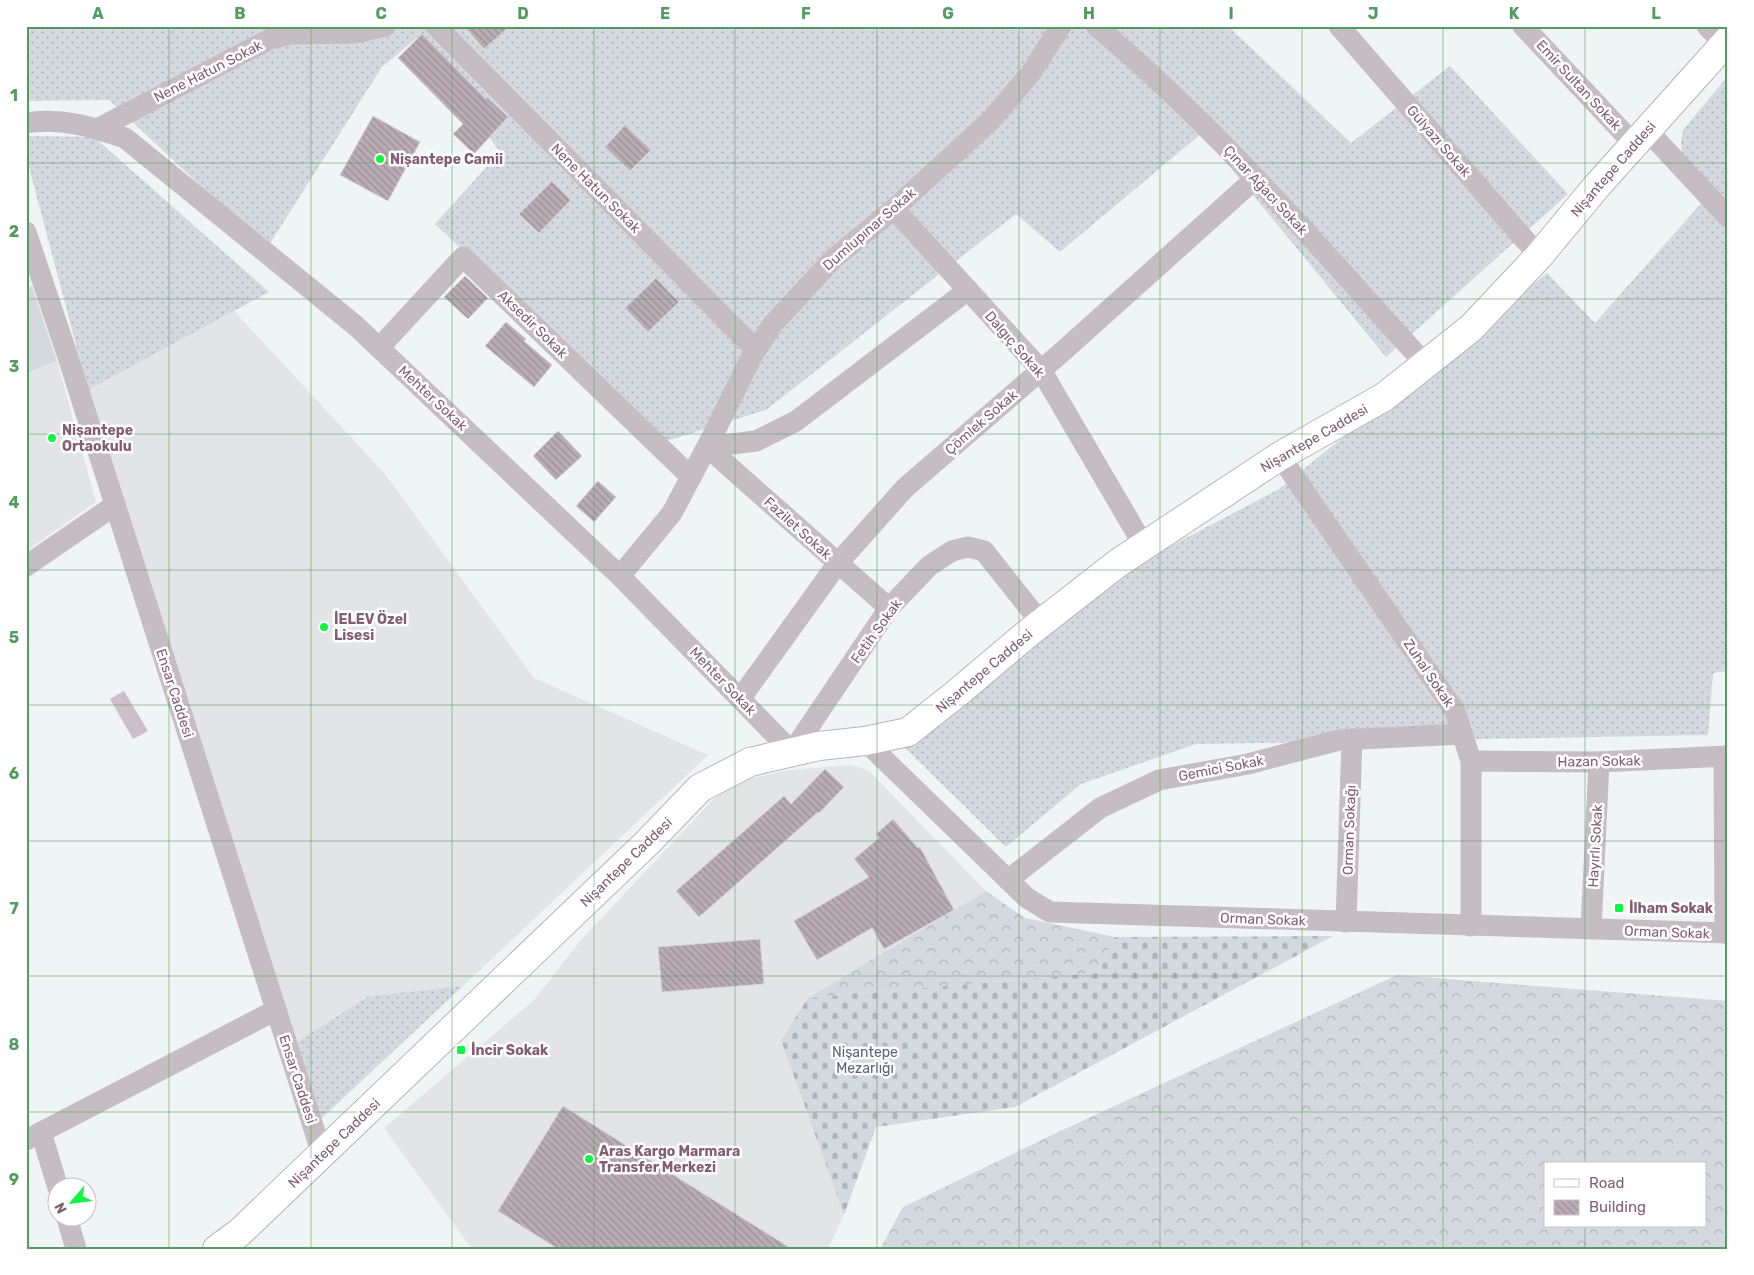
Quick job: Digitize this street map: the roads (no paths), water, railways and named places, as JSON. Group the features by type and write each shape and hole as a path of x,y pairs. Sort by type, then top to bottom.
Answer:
{"street":[{"name":"Nene Hatun Sokak","path":"97,129 270,39 292,34 355,33 385,26"},
{"name":"Nene Hatun Sokak","path":"436,26 756,350"},
{"name":"Dumlupınar Sokak","path":"620,576 672,513 756,350 773,324 833,259 894,209 991,120 1031,73 1061,26"},
{"name":"Çınar Ağacı Sokak","path":"1096,26 1179,100 1256,178 1425,364"},
{"name":"Gülyazı Sokak","path":"1339,26 1540,256"},
{"name":"Emir Sultan Sokak","path":"1523,26 1728,217"},
{"name":"Nişantepe Caddesi","path":"217,1249 239,1233 322,1154 648,842 700,788 750,762 819,746 865,741 908,732 1041,623 1118,563 1280,456 1384,397 1471,328 1540,256 1596,187 1641,137 1719,37"},
{"name":"Mehter Sokak","path":"26,124 41,120 82,124 125,138 356,326 620,576 792,752"},
{"name":"Çömlek Sokak","path":"740,699 838,563 904,488 1041,370 1256,178"},
{"name":"Dalgıç Sokak","path":"894,209 1041,370 1144,546"},
{"name":"Ensar Caddesi","path":"26,232 116,505 322,1154"},
{"name":"Aksedir Sokak","path":"379,348 463,257 691,477"},
{"path":"707,447 756,441 796,421 968,290"},
{"name":"Fazilet Sokak","path":"707,447 890,608"},
{"name":"Zuhal Sokak","path":"1280,456 1455,711 1471,761 1471,926"},
{"path":"26,566 116,505"},
{"name":"Fetih Sokak","path":"792,752 890,608 930,566 952,551 968,547 984,551 1041,623"},
{"name":"Gemici Sokak","path":"1008,880 1100,808 1159,780 1248,764 1340,740 1462,734"},
{"name":"Orman Sokağı","path":"1346,922 1352,739"},
{"name":"Orman Sokak","path":"865,741 1026,898 1050,912 1727,933"},
{"path":"1726,757 1727,933"},
{"name":"Hazan Sokak","path":"1471,761 1599,762 1726,757"},
{"name":"Hayırlı Sokak","path":"1592,929 1599,762"},
{"path":"53,1178 34,1136 276,1010"},
{"path":"70,1228 76,1249"}],"place":[{"name":"Nişantepe Camii","path":"380,159"},
{"name":"Nişantepe Ortaokulu","path":"52,438"},
{"name":"İELEV Özel Lisesi","path":"324,627"},
{"name":"İlham Sokak","path":"1619,908"},
{"name":"İncir Sokak","path":"461,1050"},
{"name":"Aras Kargo Marmara Transfer Merkezi","path":"589,1159"}],"park label":[{"name":"Nişantepe Mezarlığı","path":"865,1060"}]}
